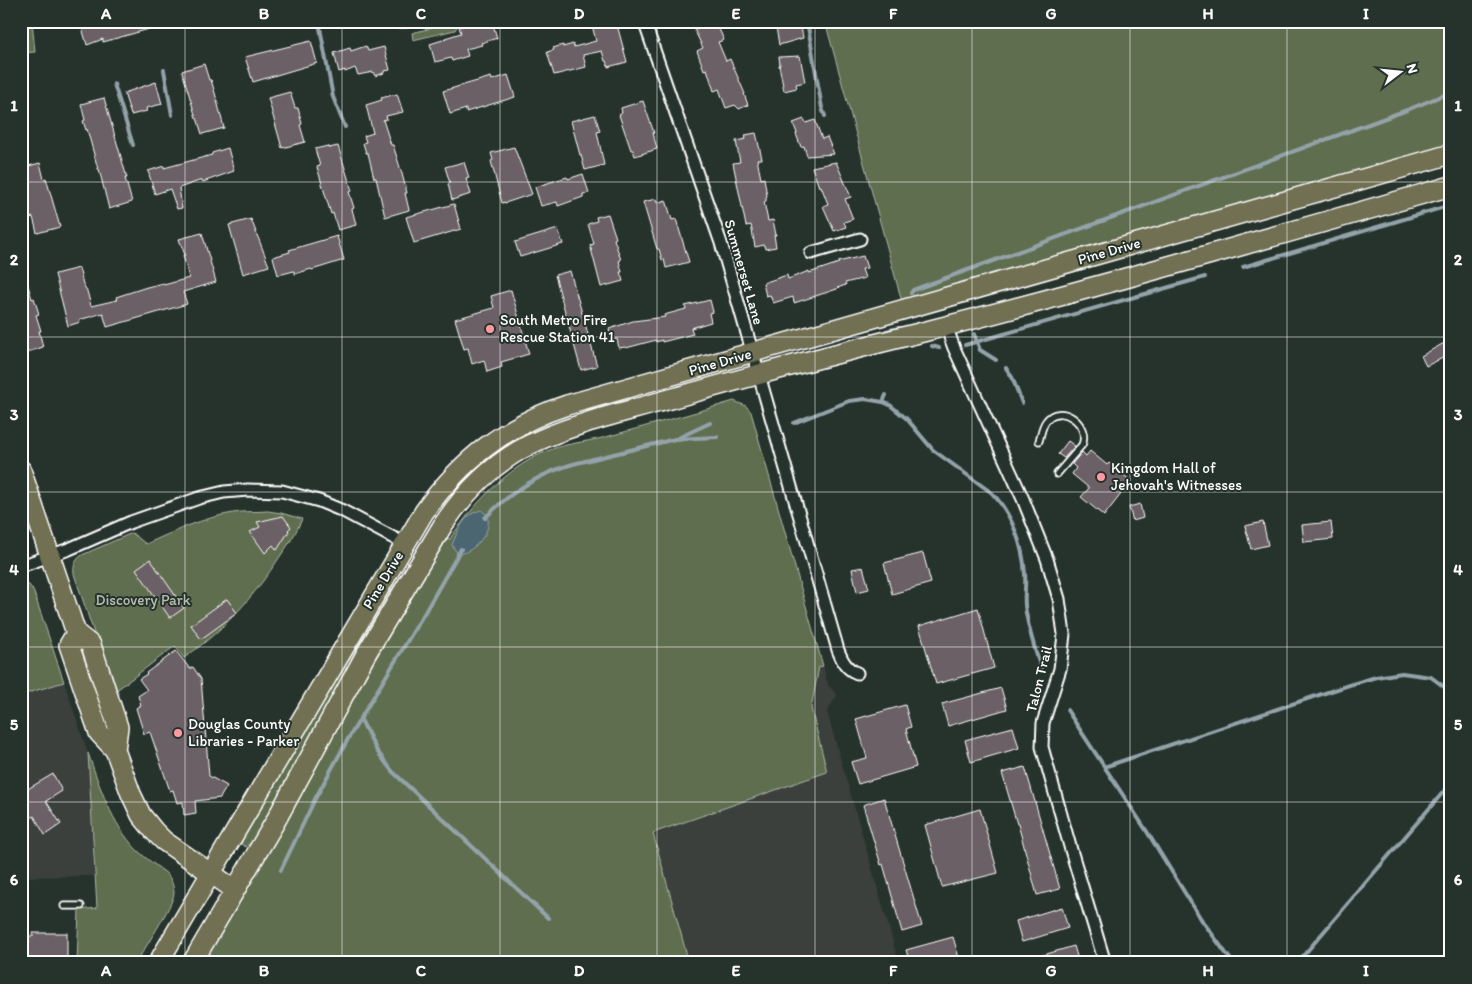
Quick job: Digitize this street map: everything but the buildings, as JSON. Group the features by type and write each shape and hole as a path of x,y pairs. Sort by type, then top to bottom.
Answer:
{"main road":[{"name":"Pine Drive","path":"158,963 428,506 456,473 478,452 509,430 542,414 567,405 1451,154"},
{"name":"Pine Drive","path":"192,963 271,830 366,654 448,517 476,485 510,456 559,432 606,417 818,358 1045,300 1451,186"},
{"path":"21,470 76,633 69,645 99,733 115,750 138,810 164,841 235,890"}],"street":[{"path":"381,21 406,21"},
{"name":"Summerset Lane","path":"644,21 715,224 838,650 846,665 856,673"},
{"path":"811,252 860,239"},
{"name":"Talon Trail","path":"946,326 954,348 1023,499 1047,559 1059,599 1064,634 1062,652 1060,669 1043,723 1042,747 1105,963"},
{"path":"21,566 69,550 136,520 199,498 219,493 248,490 282,491 319,500 343,510 405,544"}],"lane":[{"path":"1039,440 1048,418 1059,414 1072,416 1082,426 1084,440 1082,445 1057,474"},
{"path":"64,906 81,906"}],"shaded area":[{"path":"823,666 828,685 837,695 827,712 899,963 689,963 652,833 827,772 811,708 820,667"},
{"path":"64,682 88,753 94,876 21,877 21,695"}],"green space":[{"path":"21,21 32,21 35,52 21,53"},
{"path":"445,21 460,21 455,30 413,40 412,33 431,28"},
{"path":"825,21 1451,21 1451,145 902,302"},
{"path":"734,401 746,406 751,412 823,666 819,667 811,708 827,772 653,833 689,963 202,963 444,538 450,539 479,502 499,482 534,457 563,446 605,437"},
{"name":"Discovery Park","path":"268,511 302,519 271,571 249,599 226,624 184,658 175,646 114,692 74,574 76,561 82,555 132,533 146,544 210,518 237,512"},
{"path":"21,582 29,585 33,590 64,682 21,695"},
{"path":"390,583 395,586 379,617 267,820 256,837 246,847 241,844 247,829"},
{"path":"88,753 107,804 120,828 137,850 167,874 173,888 174,893 169,907 136,963 77,963 79,910 97,908"}],"water":[{"path":"481,510 486,514 488,520 488,526 483,538 473,548 466,552 457,553 452,545 459,528 470,515"}],"waterway":[{"path":"807,21 825,116"},
{"path":"320,28 333,97 345,127"},
{"path":"164,70 172,115"},
{"path":"114,84 133,145"},
{"path":"911,293 913,290 1407,110 1451,92"},
{"path":"1243,267 1451,205"},
{"path":"965,345 1205,277"},
{"path":"886,331 899,328"},
{"path":"974,334 980,350 996,360"},
{"path":"932,346 939,348"},
{"path":"1006,368 1012,377 1022,403"},
{"path":"883,402 886,395"},
{"path":"794,423 849,401 865,399 883,402 890,405 907,419 933,450 992,493 1011,520 1019,541 1024,563 1026,613 1041,669"},
{"path":"678,438 710,423"},
{"path":"485,518 515,492 560,468 675,439 717,437"},
{"path":"281,870 315,799 348,739 461,549"},
{"path":"1104,767 1376,677 1402,673 1431,677 1451,692"},
{"path":"1067,710 1146,830 1201,919 1233,963"},
{"path":"360,718 377,751 392,771 548,918"},
{"path":"1297,963 1451,781"}],"place":[{"name":"South Metro Fire Rescue Station 41","path":"490,329"},
{"name":"Kingdom Hall of Jehovah's Witnesses","path":"1101,477"},
{"name":"Douglas County Libraries - Parker","path":"178,733"}]}
